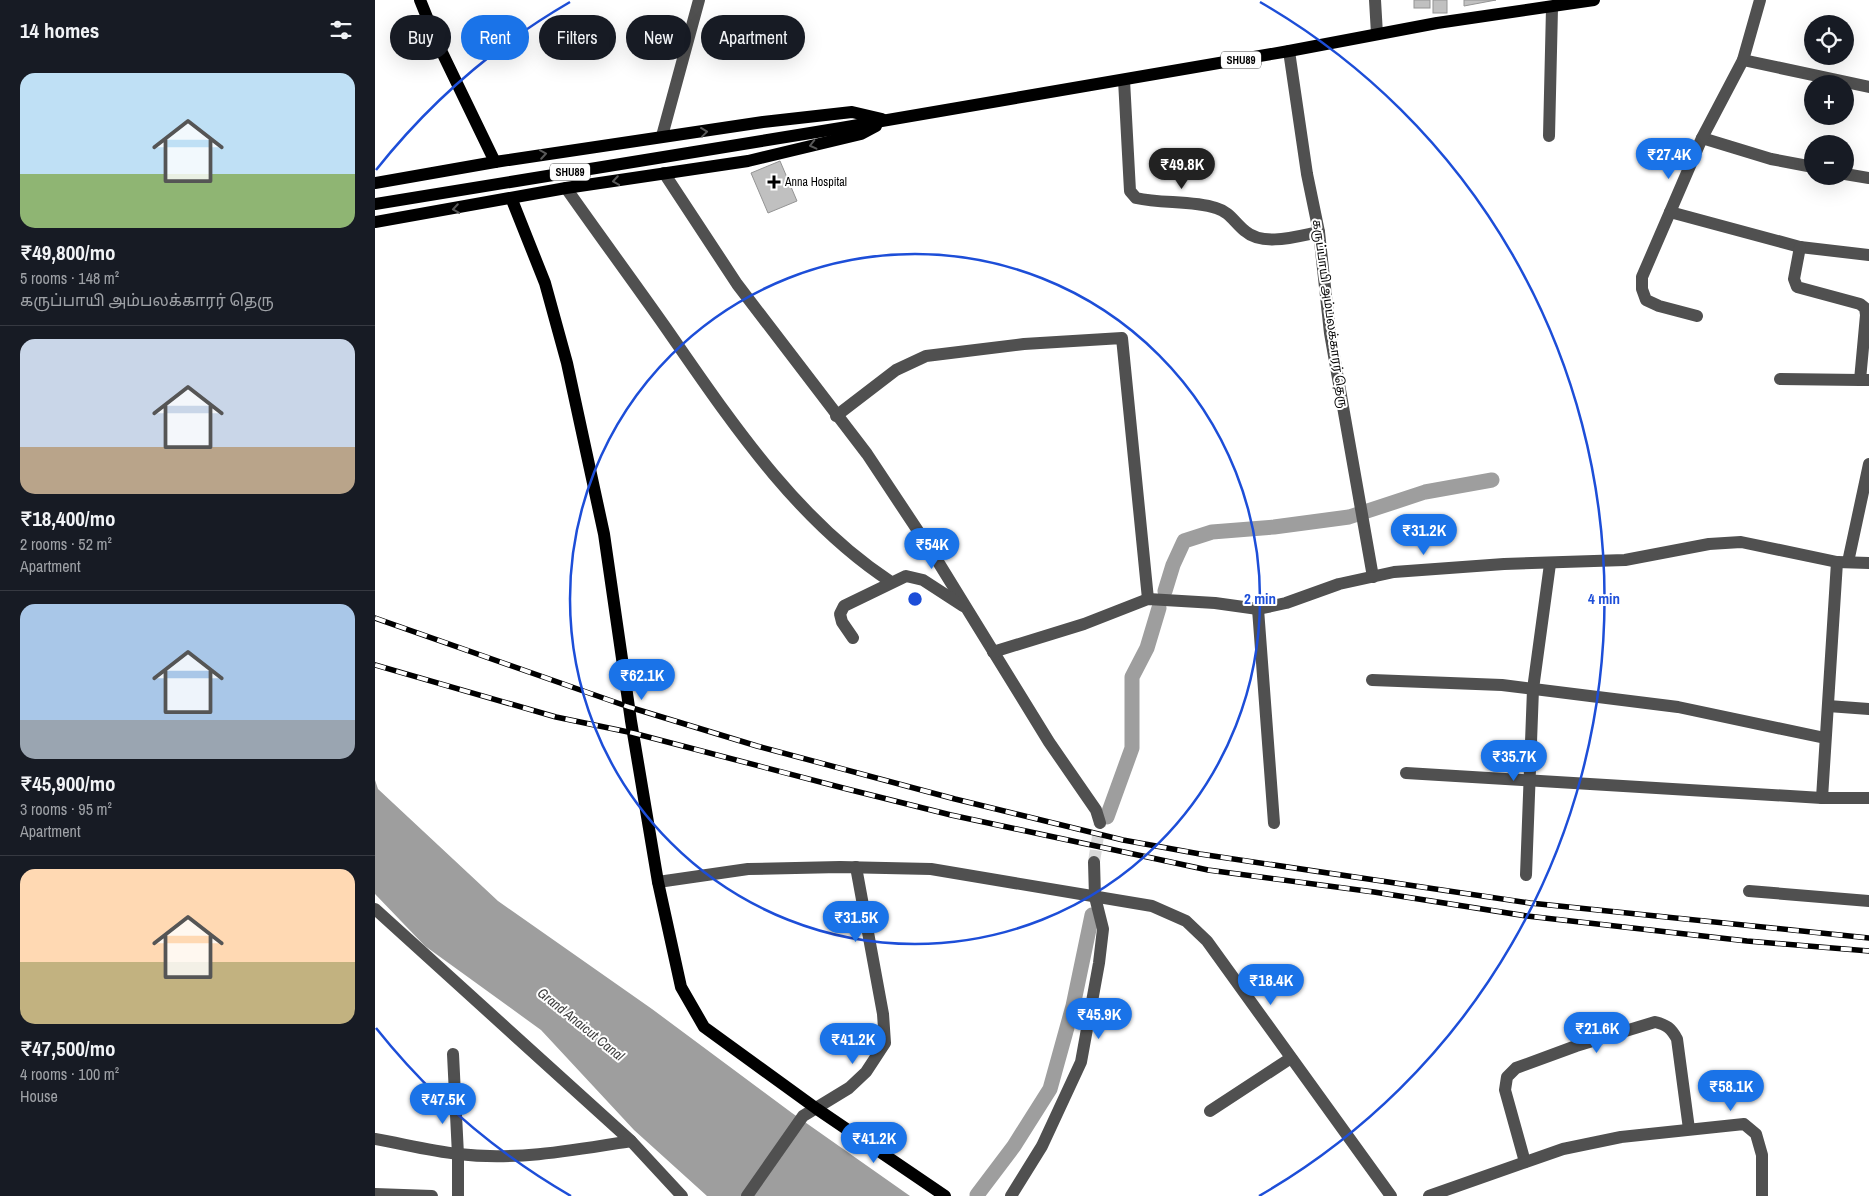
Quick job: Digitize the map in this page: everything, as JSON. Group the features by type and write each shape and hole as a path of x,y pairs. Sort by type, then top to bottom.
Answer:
{"main road":[{"path":"420,0 437,42 495,162"},
{"name":"SHU89","path":"375,204 765,141 1289,52 1437,23 1552,8 1594,0"},
{"path":"375,183 662,136 852,112 887,120"},
{"path":"375,222 512,200 566,188 748,161 861,134 887,120"},
{"path":"512,200 547,292 567,363 604,534 631,721 658,882 681,986 704,1027 817,1110 945,1196"}],"street":[{"path":"662,136 699,0"},
{"path":"1375,0 1377,34"},
{"path":"1697,316 1659,306 1646,300 1642,289 1642,277 1701,138 1743,60 1760,0"},
{"path":"1549,136 1552,8"},
{"name":"கருப்பாயி அம்பலக்காரர் தெரு","path":"1289,52 1307,174 1319,232 1330,333 1373,576"},
{"path":"1743,60 1869,87"},
{"path":"1124,80 1130,191 1136,198 1215,207 1229,212 1246,232 1263,238 1287,238 1319,232"},
{"path":"1701,138 1771,159 1804,165"},
{"path":"664,173 737,284 836,416 867,454 932,552 1049,742 1096,810 1100,823"},
{"path":"1854,176 1869,178"},
{"path":"566,188 705,385 786,491 864,564 891,582"},
{"path":"1671,212 1801,247 1869,255"},
{"path":"1781,378 1864,380 1865,308 1860,304 1797,287 1794,279 1801,247"},
{"path":"836,416 896,370 926,356 1024,344 1122,338 1147,599"},
{"path":"1822,798 1825,738 1843,562 1869,464"},
{"path":"993,652 1084,624 1147,599 1215,603 1257,609 1286,603 1339,584 1394,572 1625,560 1709,544 1741,542 1843,562 1869,563"},
{"path":"1526,875 1528,780 1533,690 1550,564"},
{"path":"853,638 841,622 840,614 844,606 906,576 923,580 965,608"},
{"path":"1257,609 1273,823"},
{"path":"1372,680 1502,685 1678,707 1825,738"},
{"path":"1828,706 1869,708"},
{"path":"1406,773 1822,798 1869,798"},
{"path":"1011,1196 1043,1146 1081,1062 1099,963 1103,929 1095,897 1094,862"},
{"path":"747,1196 803,1116 817,1110 849,1088 866,1072 885,1043 883,1014 856,867"},
{"path":"658,882 749,869 856,867 931,869 1151,906 1186,921 1207,941 1391,1196"},
{"path":"1749,890 1869,901"},
{"path":"375,909 631,1141 682,1196"},
{"path":"1525,1162 1505,1090 1507,1077 1516,1068 1575,1046 1655,1022 1665,1024 1672,1029 1677,1039 1689,1130"},
{"path":"453,1054 459,1154 458,1196"},
{"path":"1210,1111 1291,1058"},
{"path":"1429,1196 1563,1148 1621,1137 1744,1124 1756,1134 1762,1155 1762,1196"},
{"path":"375,1139 459,1154 505,1156 571,1151 631,1141"},
{"path":"375,1194 432,1196"}],"water":[{"name":"Grand Anaicut Canal","path":"375,780 378,789 498,901 652,1009 792,1113 910,1196 707,1196 634,1130 541,1030 425,946 375,894"}],"building":[{"path":"1414,0 1430,0 1430,8 1414,8"},
{"path":"1433,0 1447,0 1447,13 1433,13"},
{"path":"1464,0 1496,0 1464,6"},
{"path":"780,161 797,201 768,213 751,173"}],"waterway":[{"path":"1165,591 1173,565 1184,541 1212,532 1274,527 1349,517 1425,492 1492,480"},
{"path":"1107,817 1132,748 1132,677 1147,648 1159,608"},
{"path":"977,1195 1014,1146 1050,1089 1073,1006 1092,915"}],"tunnel":[{"path":"1094,862 1100,823"}],"railway":[{"path":"375,618 629,707 757,746 955,799 1123,840 1200,854 1530,903 1869,938"},
{"path":"375,665 556,717 633,733 951,815 1208,870 1374,892 1527,916 1747,941 1869,951"}],"place":[{"name":"Anna Hospital","path":"774,182"}]}
